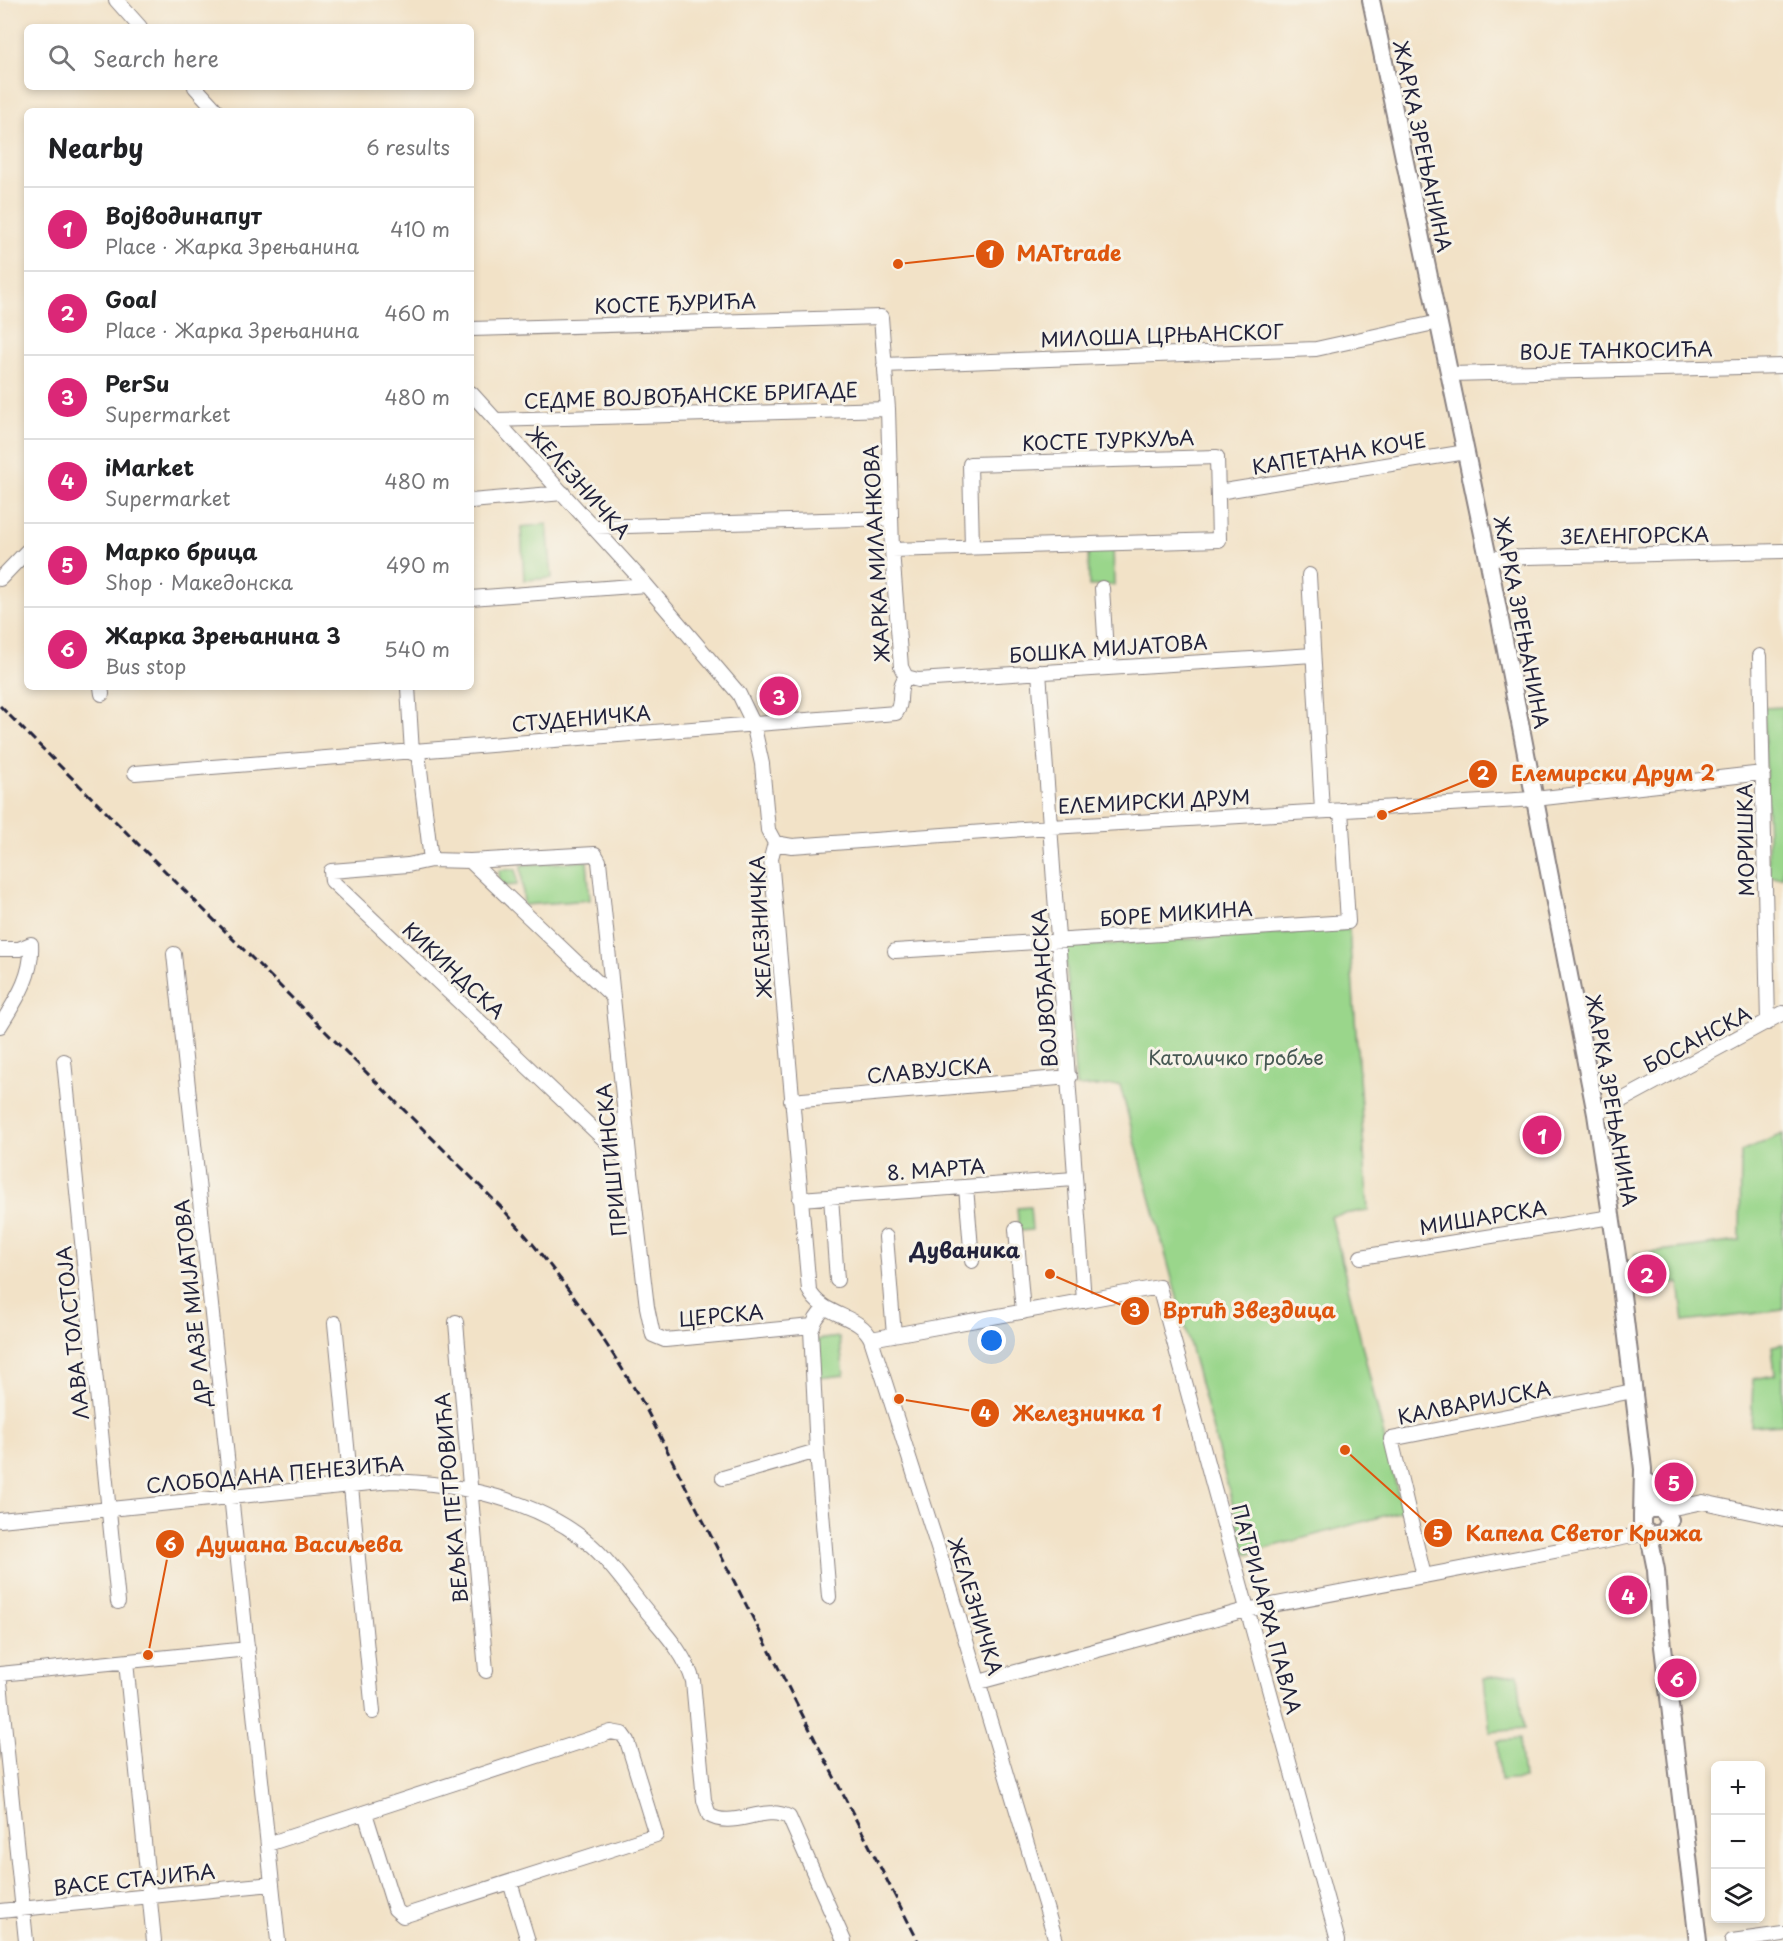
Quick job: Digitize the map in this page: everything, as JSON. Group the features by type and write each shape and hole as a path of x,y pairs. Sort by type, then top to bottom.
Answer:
{"main road":[{"name":"ЖАРКА ЗРЕЊАНИНА","path":"1371,0 1488,558 1596,1114 1643,1469 1645,1527 1656,1570 1659,1613 1698,1941"},
{"name":"ЖАРКА ЗРЕЊАНИНА","path":"1643,1469 1665,1518 1656,1570"},
{"path":"1648,1509 1665,1518 1657,1536 1645,1527 1648,1509"}],"street":[{"path":"116,0 138,24"},
{"path":"198,90 214,108"},
{"name":"КОСТЕ ЂУРИЋА","path":"474,328 881,317"},
{"name":"ЖАРКА МИЛАНКОВА","path":"753,723 896,713 900,708 901,683 906,677 901,667 892,550 888,409 881,317"},
{"name":"МИЛОША ЦРЊАНСКОГ","path":"884,365 1316,350 1439,322"},
{"name":"ВОЈЕ ТАНКОСИЋА","path":"1450,374 1783,366"},
{"name":"ЖЕЛЕЗНИЧКА","path":"474,396 727,677 753,723 762,764 768,830 775,843 771,858 808,1283 813,1297 824,1308"},
{"name":"СЕДМЕ ВОЈВОЂАНСКЕ БРИГАДЕ","path":"496,420 888,409"},
{"name":"КАПЕТАНА КОЧЕ","path":"1218,492 1466,452"},
{"name":"КОСТЕ ТУРКУЉА","path":"892,550 1219,540 1217,456 970,464 972,547"},
{"path":"474,501 563,493"},
{"path":"594,527 891,518"},
{"name":"ЗЕЛЕНГОРСКА","path":"1488,558 1783,551"},
{"path":"0,579 24,554"},
{"path":"1309,575 1322,811"},
{"path":"474,598 646,585"},
{"path":"1102,588 1107,668"},
{"name":"БОШКА МИЈАТОВА","path":"906,677 918,680 1313,655"},
{"name":"МОРИШКА","path":"1760,656 1768,1023"},
{"name":"ВОЈВОЂАНСКА","path":"1040,672 1084,1301"},
{"path":"408,690 431,860"},
{"name":"СТУДЕНИЧКА","path":"135,773 415,753 753,723"},
{"name":"ЕЛЕМИРСКИ ДРУМ","path":"775,843 792,846 1051,827 1535,799 1763,773"},
{"name":"БОРЕ МИКИНА","path":"895,951 1348,922 1341,810"},
{"name":"ПРИШТИНСКА","path":"431,860 470,861 595,854 599,861 648,1318"},
{"name":"КИКИНДСКА","path":"431,860 383,868 333,870 330,878 630,1164"},
{"path":"470,861 613,997"},
{"path":"0,949 19,949 31,944 32,959 21,990 0,1026"},
{"name":"ДР ЛАЗЕ МИЈАТОВА","path":"174,954 278,1941"},
{"name":"БОСАНСКА","path":"1596,1114 1783,1013"},
{"name":"ЛАВА ТОЛСТОЈА","path":"64,1061 118,1602"},
{"name":"СЛАВУЈСКА","path":"792,1101 1070,1077"},
{"name":"8. МАРТА","path":"800,1199 1074,1179"},
{"path":"966,1187 972,1261"},
{"path":"831,1197 837,1280"},
{"name":"МИШАРСКА","path":"1361,1257 1611,1216"},
{"path":"1016,1229 1023,1312"},
{"path":"886,1237 894,1335"},
{"name":"ПАТРИЈАРХА ПАВЛА","path":"1084,1301 1160,1287 1246,1610 1338,1941"},
{"path":"829,1597 817,1451 812,1326 824,1308 860,1326 871,1339 1084,1301"},
{"name":"ЦЕРСКА","path":"648,1318 653,1335 665,1340 812,1326"},
{"name":"ВЕЉКА ПЕТРОВИЋА","path":"456,1322 486,1671"},
{"path":"335,1323 374,1712"},
{"name":"ЖЕЛЕЗНИЧКА","path":"871,1339 979,1682 1056,1941"},
{"name":"КАЛВАРИЈСКА","path":"1424,1576 1391,1439 1633,1391"},
{"path":"723,1478 817,1451"},
{"name":"СЛОБОДАНА ПЕНЕЗИЋА","path":"0,1520 351,1483 405,1481 470,1491 546,1516 582,1538 600,1554 679,1651 690,1671 693,1681 704,1800 710,1815 721,1820 776,1812 789,1817 844,1941"},
{"path":"1665,1518 1719,1506 1783,1519"},
{"path":"979,1682 1246,1610 1618,1540 1645,1527"},
{"path":"0,1674 248,1649"},
{"path":"126,1662 154,1941"},
{"path":"0,1682 26,1941"},
{"path":"268,1844 611,1732 622,1734 627,1741 656,1835 403,1916 395,1909 365,1813"},
{"path":"510,1882 528,1941"},
{"name":"ВАСЕ СТАЈИЋА","path":"0,1911 272,1884"},
{"path":"1732,1941 1783,1934"}],"green space":[{"path":"547,524 552,578 524,580 521,527"},
{"path":"1113,543 1114,585 1089,586 1088,544"},
{"path":"1783,707 1783,877 1769,877 1764,708"},
{"path":"587,861 590,900 524,905 521,865"},
{"path":"516,869 517,885 500,886 499,870"},
{"name":"Католичко гробље","path":"1349,929 1368,1210 1331,1216 1402,1511 1246,1554 1120,1085 1076,1087 1065,947"},
{"path":"1783,1134 1783,1310 1684,1322 1679,1283 1639,1287 1635,1254 1740,1241 1741,1152"},
{"path":"1030,1207 1032,1230 1019,1231 1017,1208"},
{"path":"839,1337 844,1375 819,1378 815,1340"},
{"path":"1783,1344 1783,1424 1751,1426 1753,1379 1775,1375 1772,1346"},
{"path":"1518,1674 1524,1729 1490,1732 1484,1678"},
{"path":"1519,1739 1523,1779 1500,1781 1497,1741"}],"railway":[{"path":"0,706 500,1206 558,1276 611,1351 643,1403 918,1941"}],"place":[{"name":"MATtrade","path":"898,264"},
{"name":"PerSu","path":"779,696"},
{"name":"Елемирски Друм 2","path":"1382,815"},
{"name":"Војводинапут","path":"1542,1135"},
{"name":"Вртић Звездица","path":"1050,1274"},
{"name":"Goal","path":"1647,1274"},
{"name":"Железничка 1","path":"899,1399"},
{"name":"Капела Светог Крижа","path":"1345,1450"},
{"name":"Марко брица","path":"1674,1482"},
{"name":"iMarket","path":"1628,1595"},
{"name":"Душана Васиљева","path":"148,1655"},
{"name":"Жарка Зрењанина 3","path":"1677,1678"}],"district":[{"name":"Дуваника","path":"965,1249"}]}
